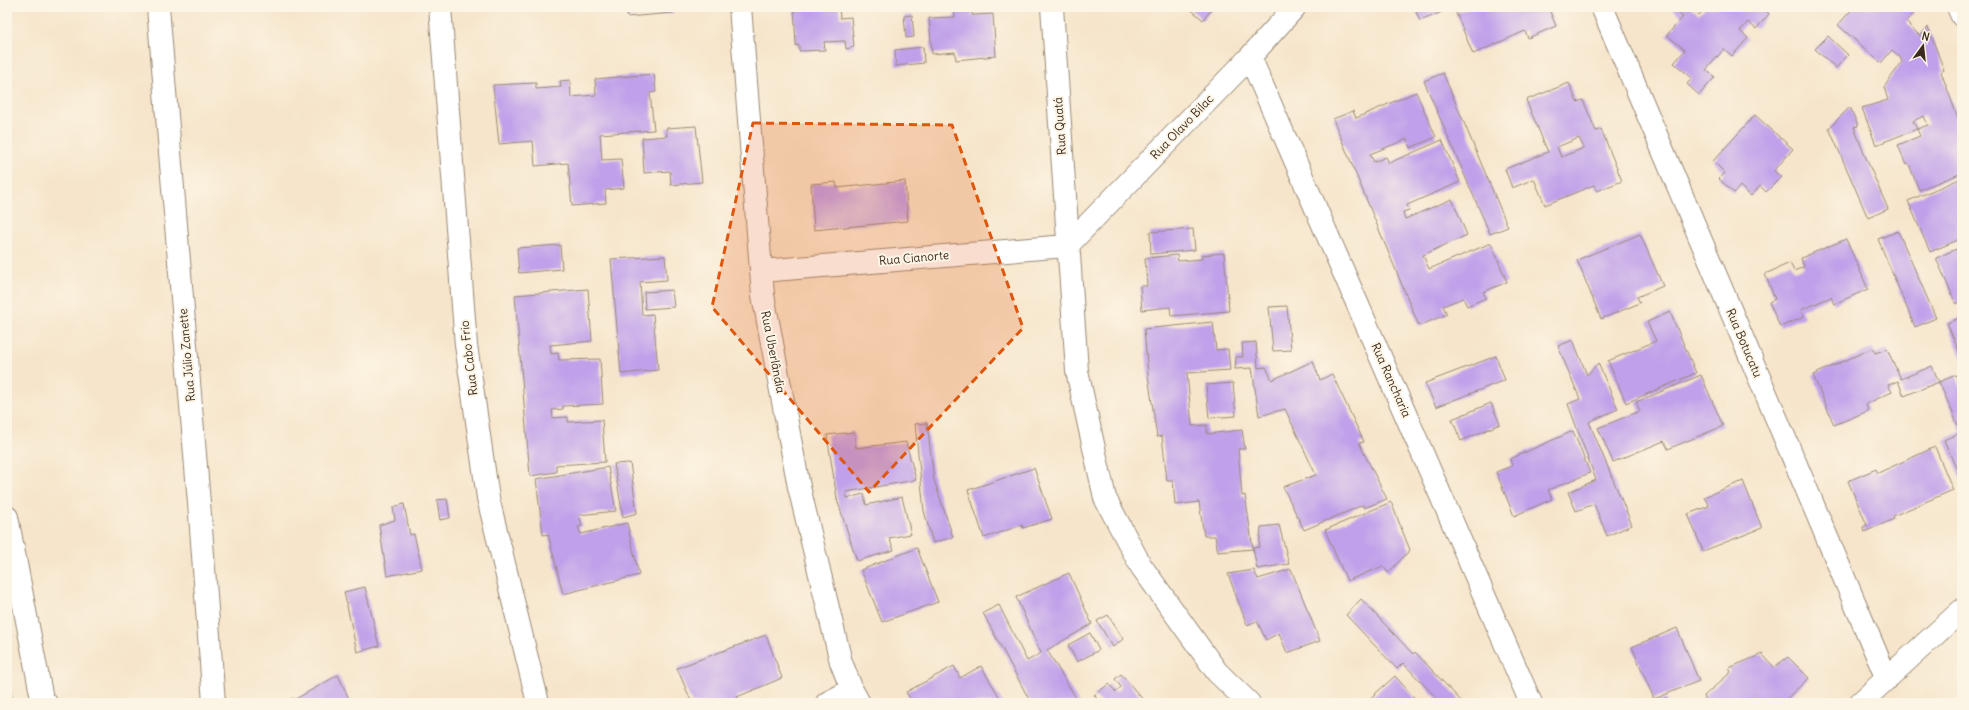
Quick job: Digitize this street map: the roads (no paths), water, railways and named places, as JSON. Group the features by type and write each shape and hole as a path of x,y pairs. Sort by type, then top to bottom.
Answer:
{"street":[{"name":"Rua Júlio Zanette","path":"158,7 214,703"},
{"name":"Rua Cabo Frio","path":"440,7 466,345 488,498 538,703"},
{"name":"Rua Uberlândia","path":"740,7 763,294 799,487 841,662 855,697"},
{"name":"Rua Quatá","path":"1052,7 1076,371 1105,498 1141,566 1217,672 1249,703"},
{"name":"Rua Olavo Bilac","path":"1067,246 1250,57 1295,7"},
{"name":"Rua Botucatu","path":"1602,7 1887,679"},
{"path":"1958,7 1962,16"},
{"name":"Rua Rancharia","path":"1250,57 1532,703"},
{"name":"Rua Cianorte","path":"761,271 1067,246"},
{"path":"7,517 42,699 46,703"},
{"path":"1860,703 1962,610"},
{"path":"827,703 855,697"}]}
